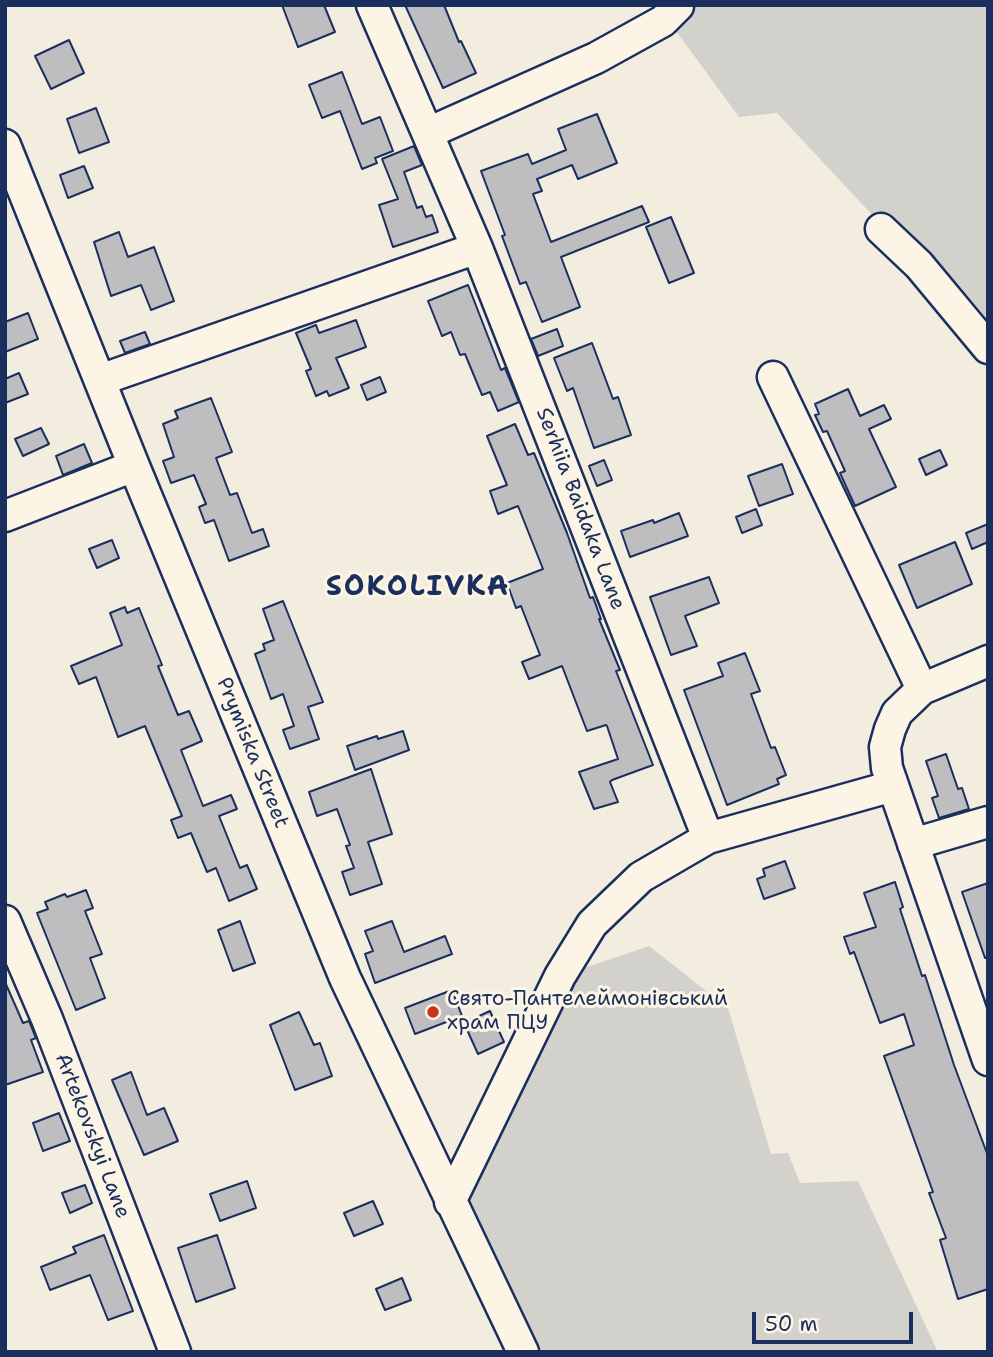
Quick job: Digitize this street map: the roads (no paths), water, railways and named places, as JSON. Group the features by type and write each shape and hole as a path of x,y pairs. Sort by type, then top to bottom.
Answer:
{"street":[{"name":"Serhiia Baidaka Lane","path":"372,5 477,248 708,838"},
{"path":"428,133 596,58 663,21 678,6"},
{"name":"Prymiska Street","path":"5,145 345,978 523,1352"},
{"path":"881,229 919,265 988,348"},
{"path":"100,380 477,248"},
{"path":"773,377 922,689"},
{"path":"5,516 134,466"},
{"path":"988,661 922,689 897,713 886,747 887,768 988,1060"},
{"path":"450,1202 560,976 592,924 641,877 708,838 893,786"},
{"path":"913,844 988,822"},
{"name":"Artekovskyi Lane","path":"5,921 47,1019 175,1352"}],"place":[{"name":"Свято-Пантелеймонівський храм ПЦУ","path":"433,1012"}],"district":[{"name":"SOKOLIVKA","path":"418,588"}]}
